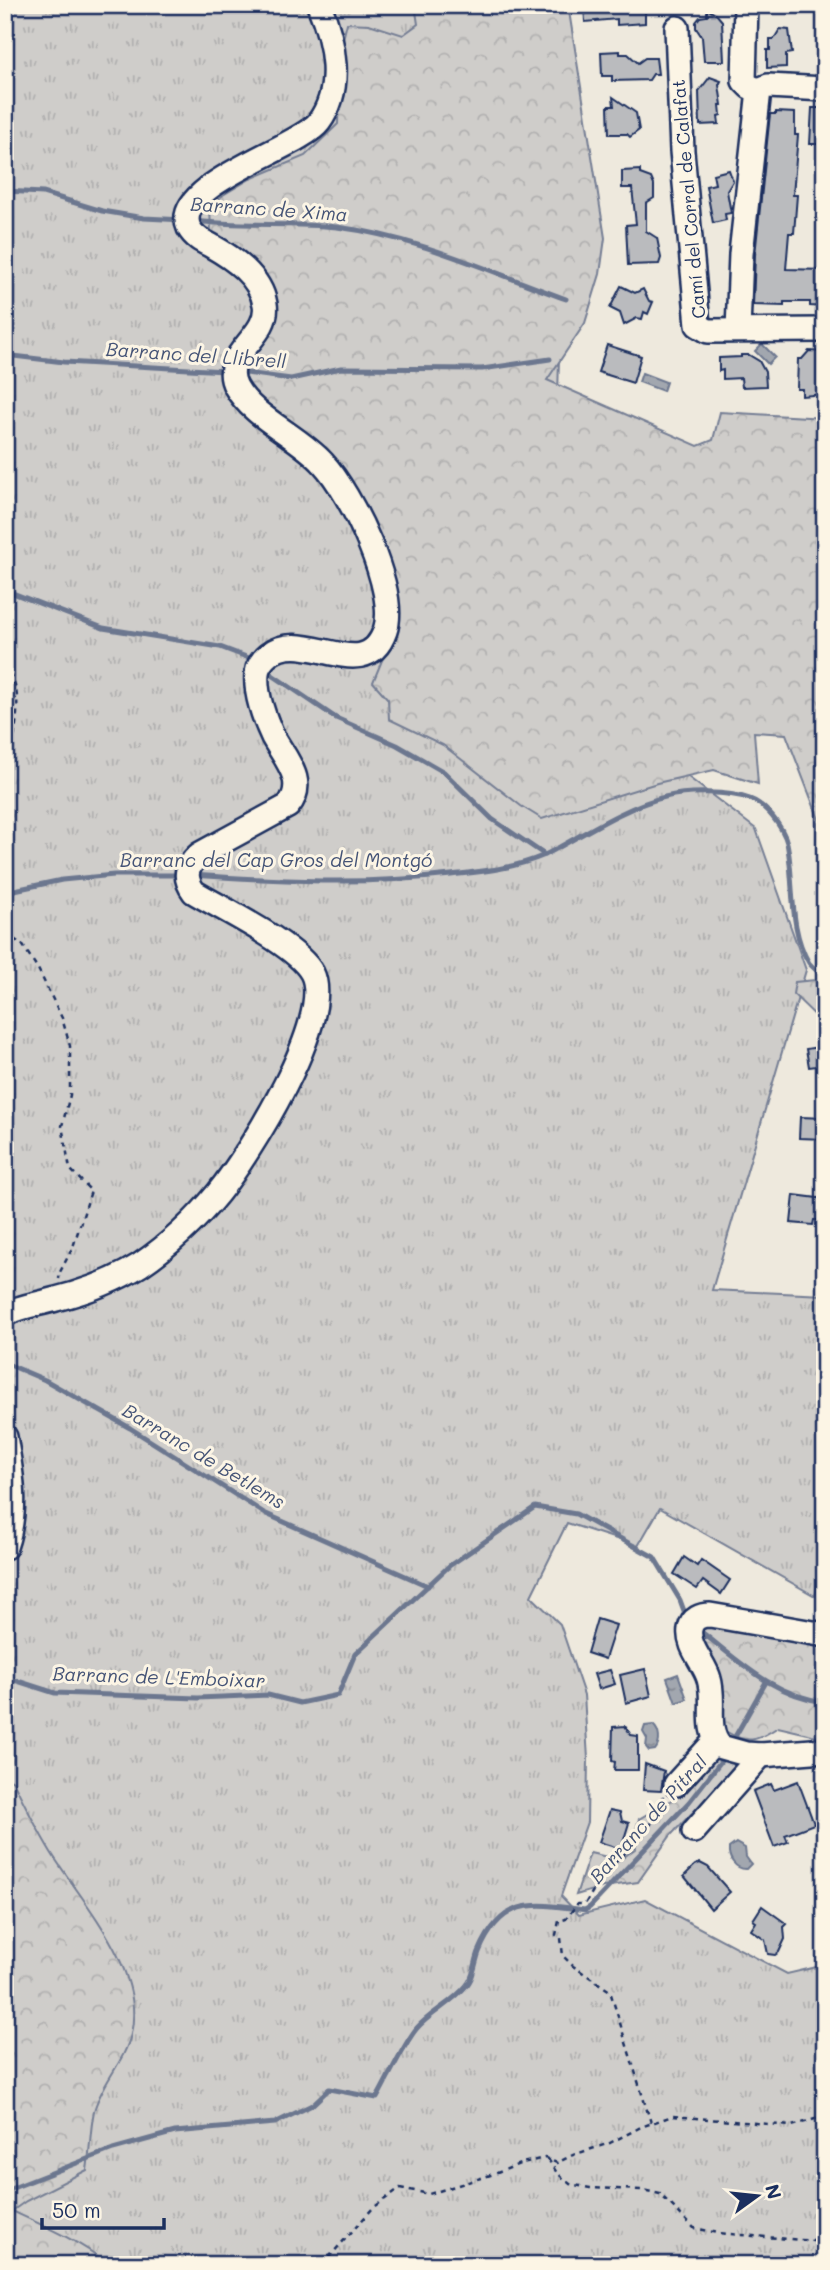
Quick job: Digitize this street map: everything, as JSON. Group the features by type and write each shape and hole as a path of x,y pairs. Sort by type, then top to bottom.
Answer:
{"street":[{"path":"5,1314 57,1299 138,1266 194,1219 217,1195 250,1148 279,1096 312,1022 317,991 313,975 304,962 285,947 194,892 186,875 191,862 200,854 288,806 295,797 297,784 288,761 272,735 257,694 260,662 269,653 284,646 313,647 361,657 374,649 380,640 386,629 387,612 380,573 369,540 340,485 306,447 241,396 232,379 234,362 263,322 266,306 258,285 247,270 195,236 187,220 188,211 203,194 235,170 311,131 325,113 332,91 334,67 327,27 319,5"},
{"path":"746,5 744,81 758,90"},
{"name":"Camí del Corral de Calafat","path":"677,28 682,151 698,326 708,331 825,330"},
{"path":"758,90 768,86 825,89"},
{"path":"738,331 741,254 758,90"},
{"path":"5,1437 14,1494 13,1523 5,1547"},
{"path":"825,1635 703,1615 692,1623 690,1636 709,1677 712,1732 721,1747 761,1755 825,1750"},
{"path":"676,1784 715,1741"},
{"path":"694,1831 761,1755"}],"path":[{"path":"5,664 15,686 16,699 12,754 5,769"},
{"path":"5,698 16,699"},
{"path":"5,934 23,944 62,1018 70,1046 71,1094 62,1126 70,1169 91,1191 73,1247 60,1272 57,1299"},
{"path":"651,2123 610,1992 563,1956 561,1938 555,1935 559,1921 566,1919 577,1904 585,1904 602,1876 642,1836 651,1824 664,1796 676,1784"},
{"path":"322,2265 373,2208 400,2188 429,2194 523,2163 545,2158 557,2163 673,2116 792,2126 825,2116"},
{"path":"548,2159 557,2173 569,2184 590,2188 643,2190 660,2194 694,2228 718,2233 825,2242"}],"green space":[{"path":"5,5 568,5 551,672 756,829 806,970 712,1290 825,1295 825,1553 815,1596 660,1508 638,1546 567,1523 531,1596 560,1624 584,1695 588,1759 587,1822 561,1896 579,1915 645,1899 787,1974 825,1965 825,2265 5,2265"},
{"path":"415,5 568,5 605,238 600,274 585,323 547,380 698,446 713,440 720,412 825,418 825,912 819,909 818,817 786,734 754,732 758,784 714,770 657,783 542,819 521,806 443,745 389,719 388,699 373,682 390,641 392,587 333,462 298,426 249,390 242,368 271,322 229,248 211,231 210,207 223,195 250,179 305,156 338,124 340,51 347,23 369,24 403,35 418,24"},
{"path":"825,979 825,1025 793,994 795,982"},
{"path":"707,1624 825,1648 825,1738 778,1727 752,1740 725,1731 697,1634"},
{"path":"716,1754 738,1763 710,1802 691,1814 671,1835 638,1882 603,1887 576,1895 590,1853 620,1860 636,1848 634,1836 639,1819 673,1799 691,1784"},
{"path":"5,1776 13,1781 48,1848 110,1940 130,1987 133,2011 128,2044 94,2111 87,2170 12,2211 74,2241 110,2265 5,2265"}],"water":[{"path":"762,344 775,357 768,364 755,351"},
{"path":"642,373 666,382 663,391 639,382"},
{"path":"678,1674 687,1699 676,1703 667,1678"},
{"path":"653,1725 659,1741 655,1750 649,1751 643,1732 645,1726"},
{"path":"736,1843 745,1848 746,1857 751,1864 746,1869 736,1865 731,1859 729,1848"}],"building":[{"path":"584,5 645,5 645,23 617,25 617,19 585,22"},
{"path":"707,9 722,21 724,61 704,61 702,37 696,28 696,22 700,17 707,16"},
{"path":"780,29 789,30 792,53 786,54 786,67 767,68 770,39 774,39"},
{"path":"620,51 620,54 628,54 638,63 645,58 656,58 658,74 653,74 649,80 612,81 612,76 602,76 601,52"},
{"path":"710,77 721,81 721,115 718,116 719,124 700,125 699,91"},
{"path":"613,97 636,113 639,130 630,137 627,134 609,134 608,106 614,106"},
{"path":"812,108 825,108 825,144 810,144"},
{"path":"795,113 795,135 798,135 793,195 797,195 794,233 789,233 786,269 825,270 825,307 810,306 810,302 784,302 784,306 753,305 755,255 770,114"},
{"path":"640,170 640,174 651,178 654,185 654,198 646,203 646,231 657,238 661,258 659,264 628,265 626,225 636,224 632,188 622,188 622,171"},
{"path":"729,170 733,181 727,191 731,213 725,214 726,220 713,223 706,186 715,184 713,174"},
{"path":"621,286 635,293 643,289 649,301 653,302 648,314 644,312 642,319 637,318 624,325 620,313 610,308"},
{"path":"607,345 641,356 633,383 598,372"},
{"path":"809,351 825,352 825,394 802,396 802,389 797,389 798,359 802,359"},
{"path":"749,355 759,361 765,372 766,386 742,387 741,378 723,379 723,370 719,371 719,358"},
{"path":"825,1046 825,1065 809,1067 806,1049"},
{"path":"800,1117 825,1118 825,1139 799,1138"},
{"path":"794,1195 825,1199 825,1220 814,1220 813,1225 791,1223"},
{"path":"684,1557 697,1566 701,1560 730,1580 721,1594 703,1581 697,1589 674,1574"},
{"path":"597,1619 616,1625 605,1659 587,1653"},
{"path":"645,1669 651,1696 626,1703 620,1675"},
{"path":"610,1670 615,1684 599,1689 594,1674"},
{"path":"625,1726 631,1735 638,1736 638,1770 614,1770 613,1727"},
{"path":"645,1764 664,1771 661,1791 643,1790"},
{"path":"798,1781 814,1824 785,1835 788,1842 774,1847 753,1791 771,1784 774,1790"},
{"path":"610,1810 620,1812 622,1821 629,1823 621,1849 599,1842"},
{"path":"700,1863 708,1867 730,1892 711,1909 684,1876"},
{"path":"762,1906 787,1924 784,1927 785,1939 775,1955 768,1954 765,1940 751,1930 756,1922 753,1920"}],"waterway":[{"name":"Barranc de Xima","path":"5,191 43,193 102,211 144,218 184,220"},
{"name":"Barranc de Xima","path":"194,221 337,227 367,232 425,247 566,299"},
{"name":"Barranc del Llibrell","path":"5,355 64,362 225,371"},
{"name":"Barranc del Llibrell","path":"239,372 291,379 341,368 482,369 550,359"},
{"name":"Barranc de L'Emboixar","path":"5,590 103,628 220,647 257,661"},
{"name":"Barranc de L'Emboixar","path":"264,667 336,718 397,745 444,772 492,819 545,855 619,814 665,797 719,793 741,796 756,802 773,817 785,837 795,920 802,950 809,963 825,978"},
{"name":"Barranc del Cap Gros del Montgó","path":"192,875 289,880 386,880 487,871 545,855"},
{"name":"Barranc del Cap Gros del Montgó","path":"5,892 62,880 114,875 183,875"},
{"name":"Barranc de Betlems","path":"5,1363 45,1380 130,1428 264,1513 428,1586"},
{"name":"Barranc de L'Emboixar","path":"5,1677 55,1693 198,1698 268,1695 300,1703 338,1695 355,1654 449,1566 535,1507 576,1514 654,1557 680,1600 687,1619"},
{"name":"Barranc de L'Emboixar","path":"699,1630 742,1665 772,1684 806,1698 825,1702"},
{"path":"732,1742 766,1682"},
{"name":"Barranc de Pitral","path":"5,2191 113,2149 175,2132 275,2123 312,2105 329,2089 377,2098 417,2028 469,1983 479,1952 498,1921 509,1912 535,1905 585,1910 590,1907 689,1802 725,1756"}]}
